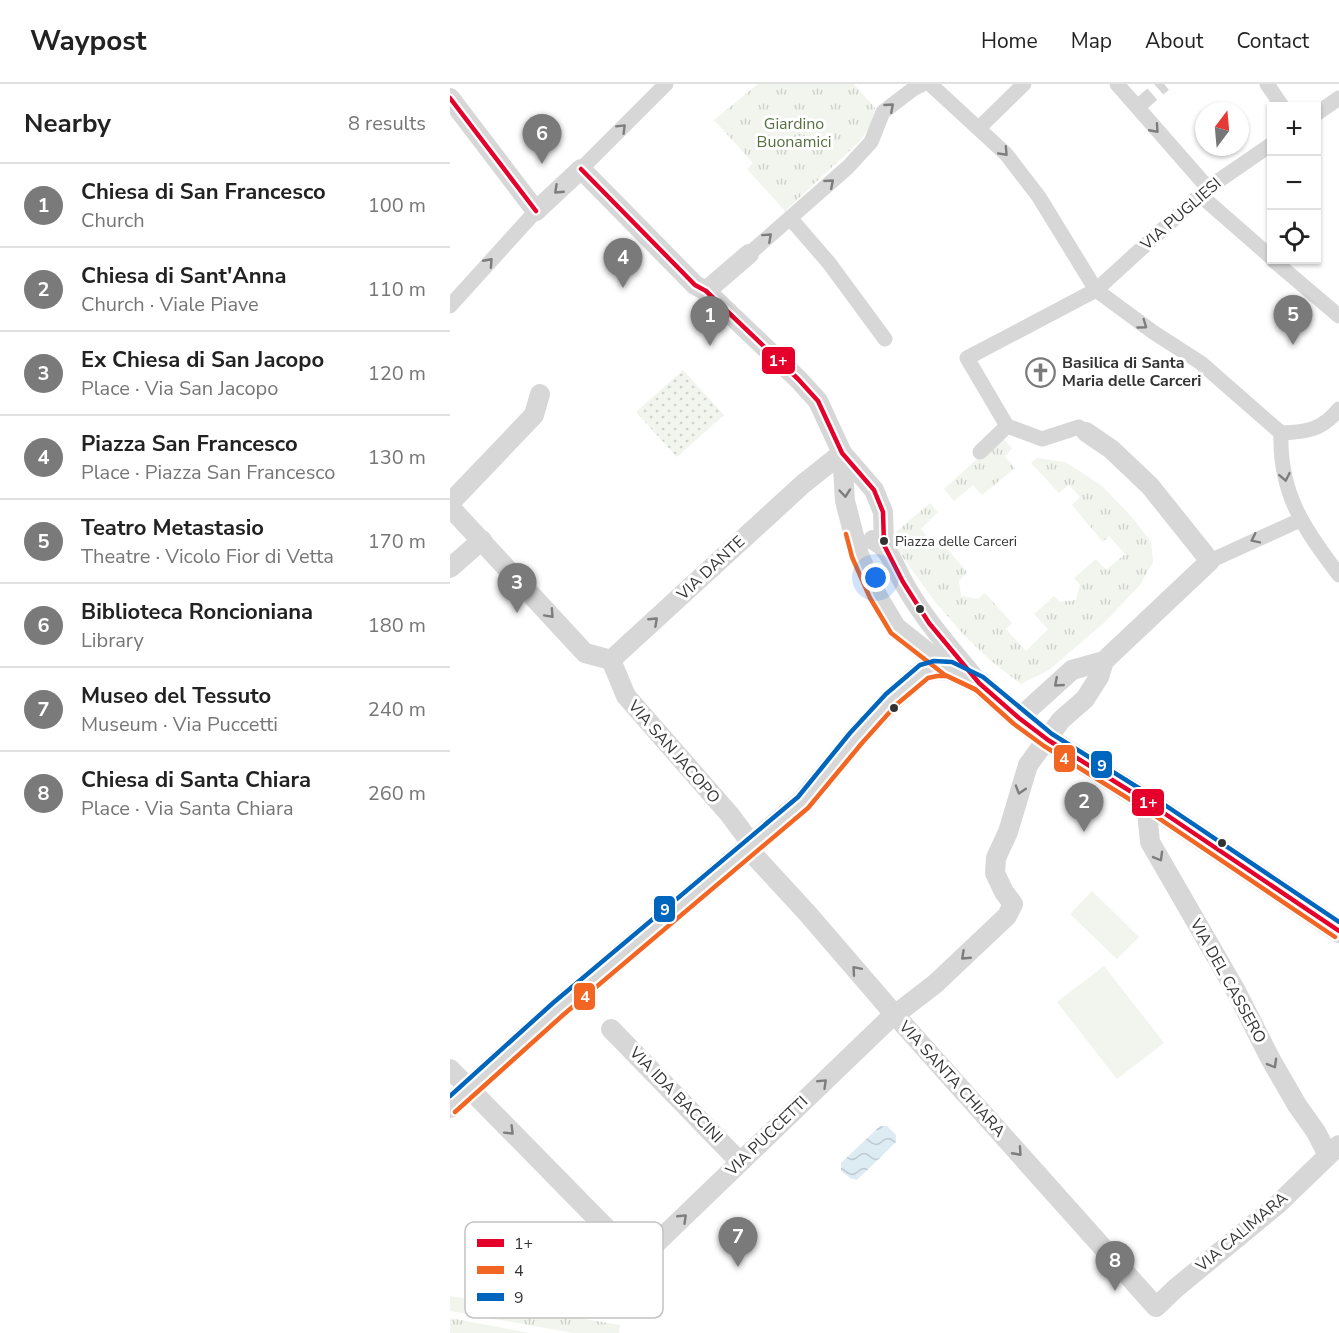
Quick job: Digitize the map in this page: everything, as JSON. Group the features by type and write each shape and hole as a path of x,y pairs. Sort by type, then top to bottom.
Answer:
{"street":[{"path":"450,306 536,211 666,84"},
{"path":"700,288 749,254 848,167 871,142 883,112 923,84"},
{"path":"930,84 1006,154 1039,196 1096,290 1153,332 1201,363 1281,433 1307,432 1331,419 1339,409"},
{"path":"979,128 1024,84"},
{"path":"1117,84 1139,106 1204,191 1267,254"},
{"path":"1267,84 1279,102"},
{"path":"450,98 536,211"},
{"path":"1321,111 1339,98"},
{"name":"VIA PUGLIESI","path":"1007,426 967,358 1096,290 1204,191 1267,147"},
{"path":"581,169 818,401 842,453 874,490 883,512 884,545 903,582 929,623 979,683 1048,740 1146,801 1339,932"},
{"path":"788,219 825,259 885,339"},
{"path":"1278,264 1339,316"},
{"path":"540,394 534,415 450,505 585,653 611,660"},
{"path":"980,452 1007,426 1042,439 1079,427 1111,449 1150,486 1210,561"},
{"path":"1281,433 1286,484 1300,520 1339,575"},
{"path":"842,453 845,501 859,555 896,627 949,669 979,683"},
{"name":"VIA DANTE","path":"611,660 812,476 842,453"},
{"path":"1019,718 1072,670 1104,661 1210,561 1300,520"},
{"path":"853,532 884,545"},
{"path":"450,568 482,540"},
{"name":"VIA SAN JACOPO","path":"611,660 626,696 729,815 751,848"},
{"path":"1048,740 1061,720 1085,699 1099,677 1104,661"},
{"path":"450,1106 558,1009 803,802 856,738 914,679 924,671 936,668 949,669"},
{"name":"VIA PUCCETTI","path":"663,1237 895,1015 935,984 1011,910 1013,904 995,873 996,858 1008,832 1028,765 1048,740"},
{"name":"VIA DEL CASSERO","path":"1146,801 1150,842 1236,991 1297,1105 1316,1132 1333,1150"},
{"name":"VIA SANTA CHIARA","path":"751,848 895,1015 1156,1307"},
{"name":"VIA IDA BACCINI","path":"611,1029 740,1162"},
{"path":"450,1069 469,1089"},
{"name":"VIA PUCCETTI","path":"469,1089 600,1222"},
{"name":"VIA CALIMARA","path":"1156,1307 1176,1287 1278,1204 1333,1150"}],"green space":[{"name":"Giardino Buonamici","path":"758,84 854,84 875,108 871,125 860,141 785,211 747,169 753,163 714,120"},
{"path":"683,370 724,415 677,457 636,412"},
{"path":"1001,437 1012,448 1005,457 1015,468 982,495 973,485 954,501 944,489"},
{"path":"1037,458 1065,462 1101,485 1131,516 1151,542 1153,562 1140,585 1106,621 1049,670 1021,684 990,660 936,603 899,552 895,533 930,503 938,512 921,529 936,547 942,543 967,572 959,581 961,596 978,599 985,593 1012,623 1006,629 1026,651 1048,629 1034,614 1054,596 1060,602 1076,600 1080,585 1074,578 1096,559 1106,570 1125,554 1109,536 1103,542 1072,505 1080,497 1069,485 1059,493 1031,463"},
{"path":"1092,891 1139,937 1117,959 1070,914"},
{"path":"1104,966 1164,1043 1117,1079 1057,1002"},
{"path":"450,1296 465,1299 465,1314 450,1311"},
{"path":"450,1318 530,1333 450,1333"},
{"path":"489,1318 579,1318 620,1325 619,1333 573,1333"}],"water":[{"path":"880,1126 887,1126 896,1135 896,1142 857,1180 850,1178 841,1171 841,1163"}],"tunnel":[{"path":"1141,104 1164,84"}],"transit line":[{"name":"1+","path":"450,98 536,211"},
{"name":"1+","path":"581,169 695,285 706,291 818,401 842,453 874,490 883,512 884,545 903,582 929,623 979,683 1048,740 1146,801 1339,931"},
{"name":"4","path":"846,534 852,557 870,598 891,633 945,675 975,689 1014,724 1044,746 1142,807 1335,937"},
{"name":"9","path":"450,1096 553,1003 798,797 850,733 886,694 920,665 934,661 952,662 983,677 1052,734 1150,795 1339,922"},
{"name":"4","path":"455,1112 563,1015 808,808 897,704 928,678 947,676 976,690"}],"place":[{"name":"Biblioteca Roncioniana","path":"542,164"},
{"name":"Piazza San Francesco","path":"623,288"},
{"name":"Teatro Metastasio","path":"1293,345"},
{"name":"Chiesa di San Francesco","path":"710,346"},
{"name":"Basilica di Santa Maria delle Carceri","path":"1041,372"},
{"name":"Piazza delle Carceri","path":"884,541"},
{"name":"Ex Chiesa di San Jacopo","path":"517,613"},
{"name":"Chiesa di Sant'Anna","path":"1084,832"},
{"name":"Museo del Tessuto","path":"738,1267"},
{"name":"Chiesa di Santa Chiara","path":"1115,1291"}]}
